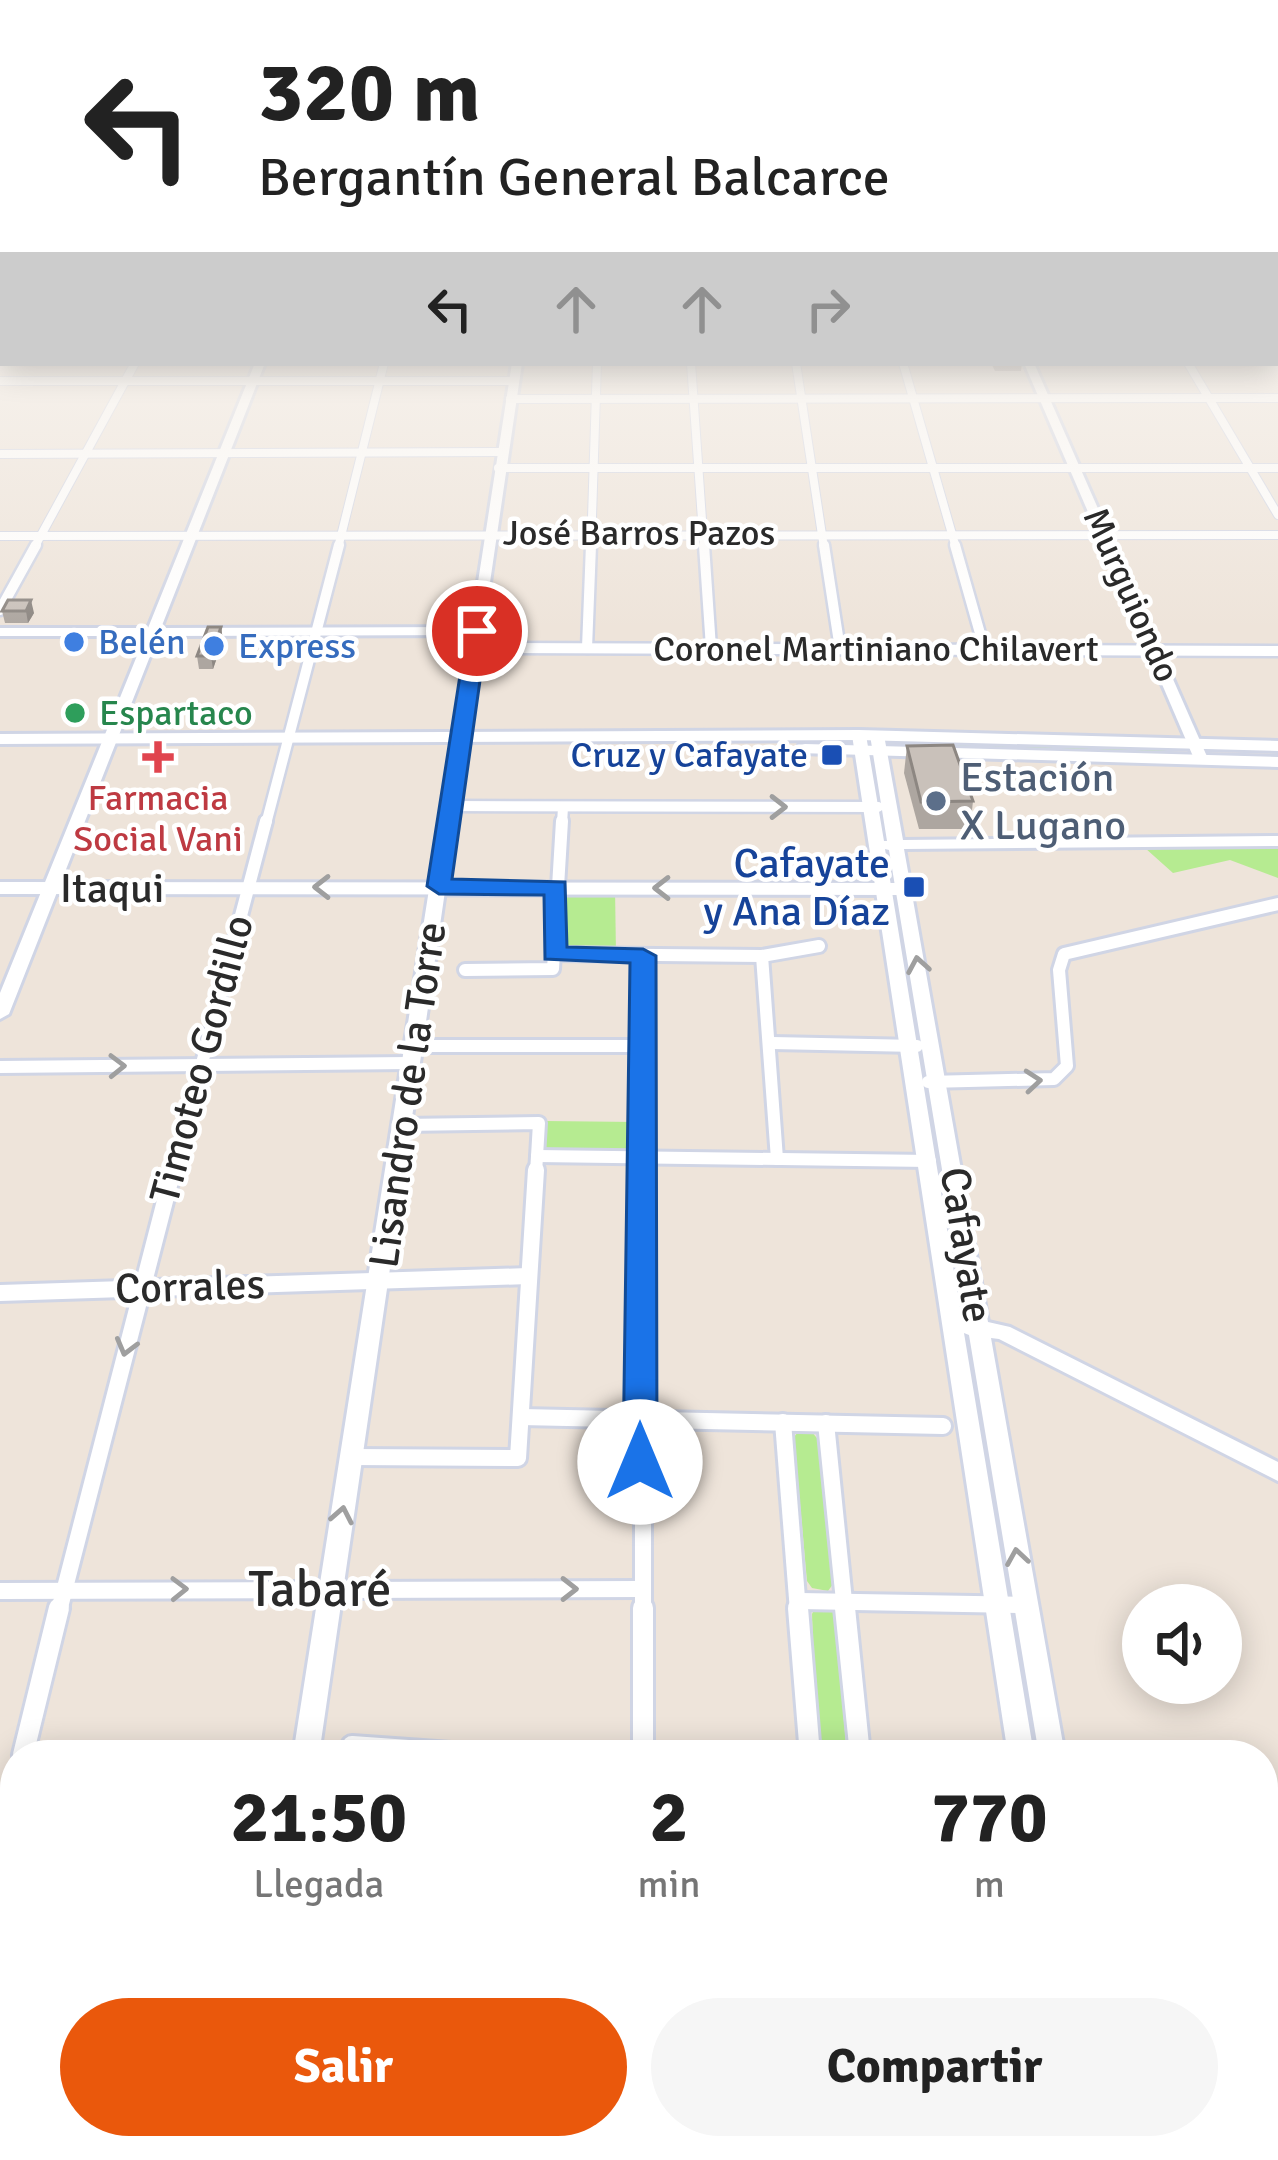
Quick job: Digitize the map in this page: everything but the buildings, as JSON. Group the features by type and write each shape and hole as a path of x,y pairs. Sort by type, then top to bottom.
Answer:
{"main road":[{"path":"0,743 869,742 1199,754 1278,762"},
{"path":"1199,754 1278,746"}],"street":[{"path":"0,610 100,427"},
{"path":"0,1014 236,427"},
{"name":"Timoteo Gordillo","path":"26,1740 284,741 370,427"},
{"name":"Lisandro de la Torre","path":"308,1740 505,427"},
{"path":"587,648 594,427"},
{"path":"696,427 711,648"},
{"path":"808,427 840,649"},
{"path":"922,427 985,651"},
{"name":"Murguiondo","path":"1058,427 1199,754"},
{"path":"1226,427 1278,515"},
{"path":"0,454 500,452"},
{"path":"498,468 1278,468"},
{"name":"José Barros Pazos","path":"0,536 492,532 1278,535"},
{"path":"0,632 477,631"},
{"name":"Coronel Martiniano Chilavert","path":"475,648 1278,651"},
{"name":"Cafayate","path":"869,742 871,807 887,845 921,1046 979,1327 1049,1740"},
{"name":"Cafayate","path":"869,742 889,807 887,845"},
{"path":"451,806 889,807"},
{"path":"553,961 563,807"},
{"path":"887,845 1278,841"},
{"name":"Itaqui","path":"0,889 895,889"},
{"path":"928,1082 1036,1083 1065,1072 1060,958 1071,950 1278,904"},
{"path":"465,970 643,956 762,956 819,946"},
{"path":"643,956 643,1740"},
{"path":"762,956 772,1042 776,1159"},
{"path":"772,1042 921,1046"},
{"path":"0,1067 202,1065 641,1046"},
{"name":"Cafayate","path":"928,1082 930,1161 953,1327 1019,1740"},
{"path":"353,1457 518,1457 539,1124 402,1125"},
{"path":"537,1156 930,1161"},
{"name":"Corrales","path":"0,1293 527,1276"},
{"path":"953,1327 1004,1332 1278,1472"},
{"path":"521,1417 943,1426"},
{"path":"783,1422 809,1740"},
{"path":"826,1423 859,1740"},
{"name":"Tabaré","path":"0,1591 640,1589"},
{"path":"800,1601 1025,1605"}],"green space":[{"path":"900,739 1166,748 1169,757 900,746"},
{"path":"1145,848 1278,848 1278,878 1230,860 1173,873"},
{"path":"557,888 615,888 616,955 554,954"},
{"path":"545,1121 636,1122 638,1152 546,1152"},
{"path":"798,1432 812,1432 820,1442 836,1580 828,1591 812,1588 807,1581 794,1437"},
{"path":"815,1608 834,1611 846,1740 816,1740"}],"place":[{"name":"Belén","path":"74,642"},
{"name":"Express","path":"214,646"},
{"name":"Espartaco","path":"75,713"},
{"name":"Cruz y Cafayate","path":"832,755"},
{"name":"Farmacia Social Vani","path":"158,757"},
{"name":"Estación X Lugano","path":"936,801"},
{"name":"Cafayate y Ana Díaz","path":"914,887"}],"route":[{"path":"477,631 439,886 556,887 554,954 643,956 640,1462"}]}
